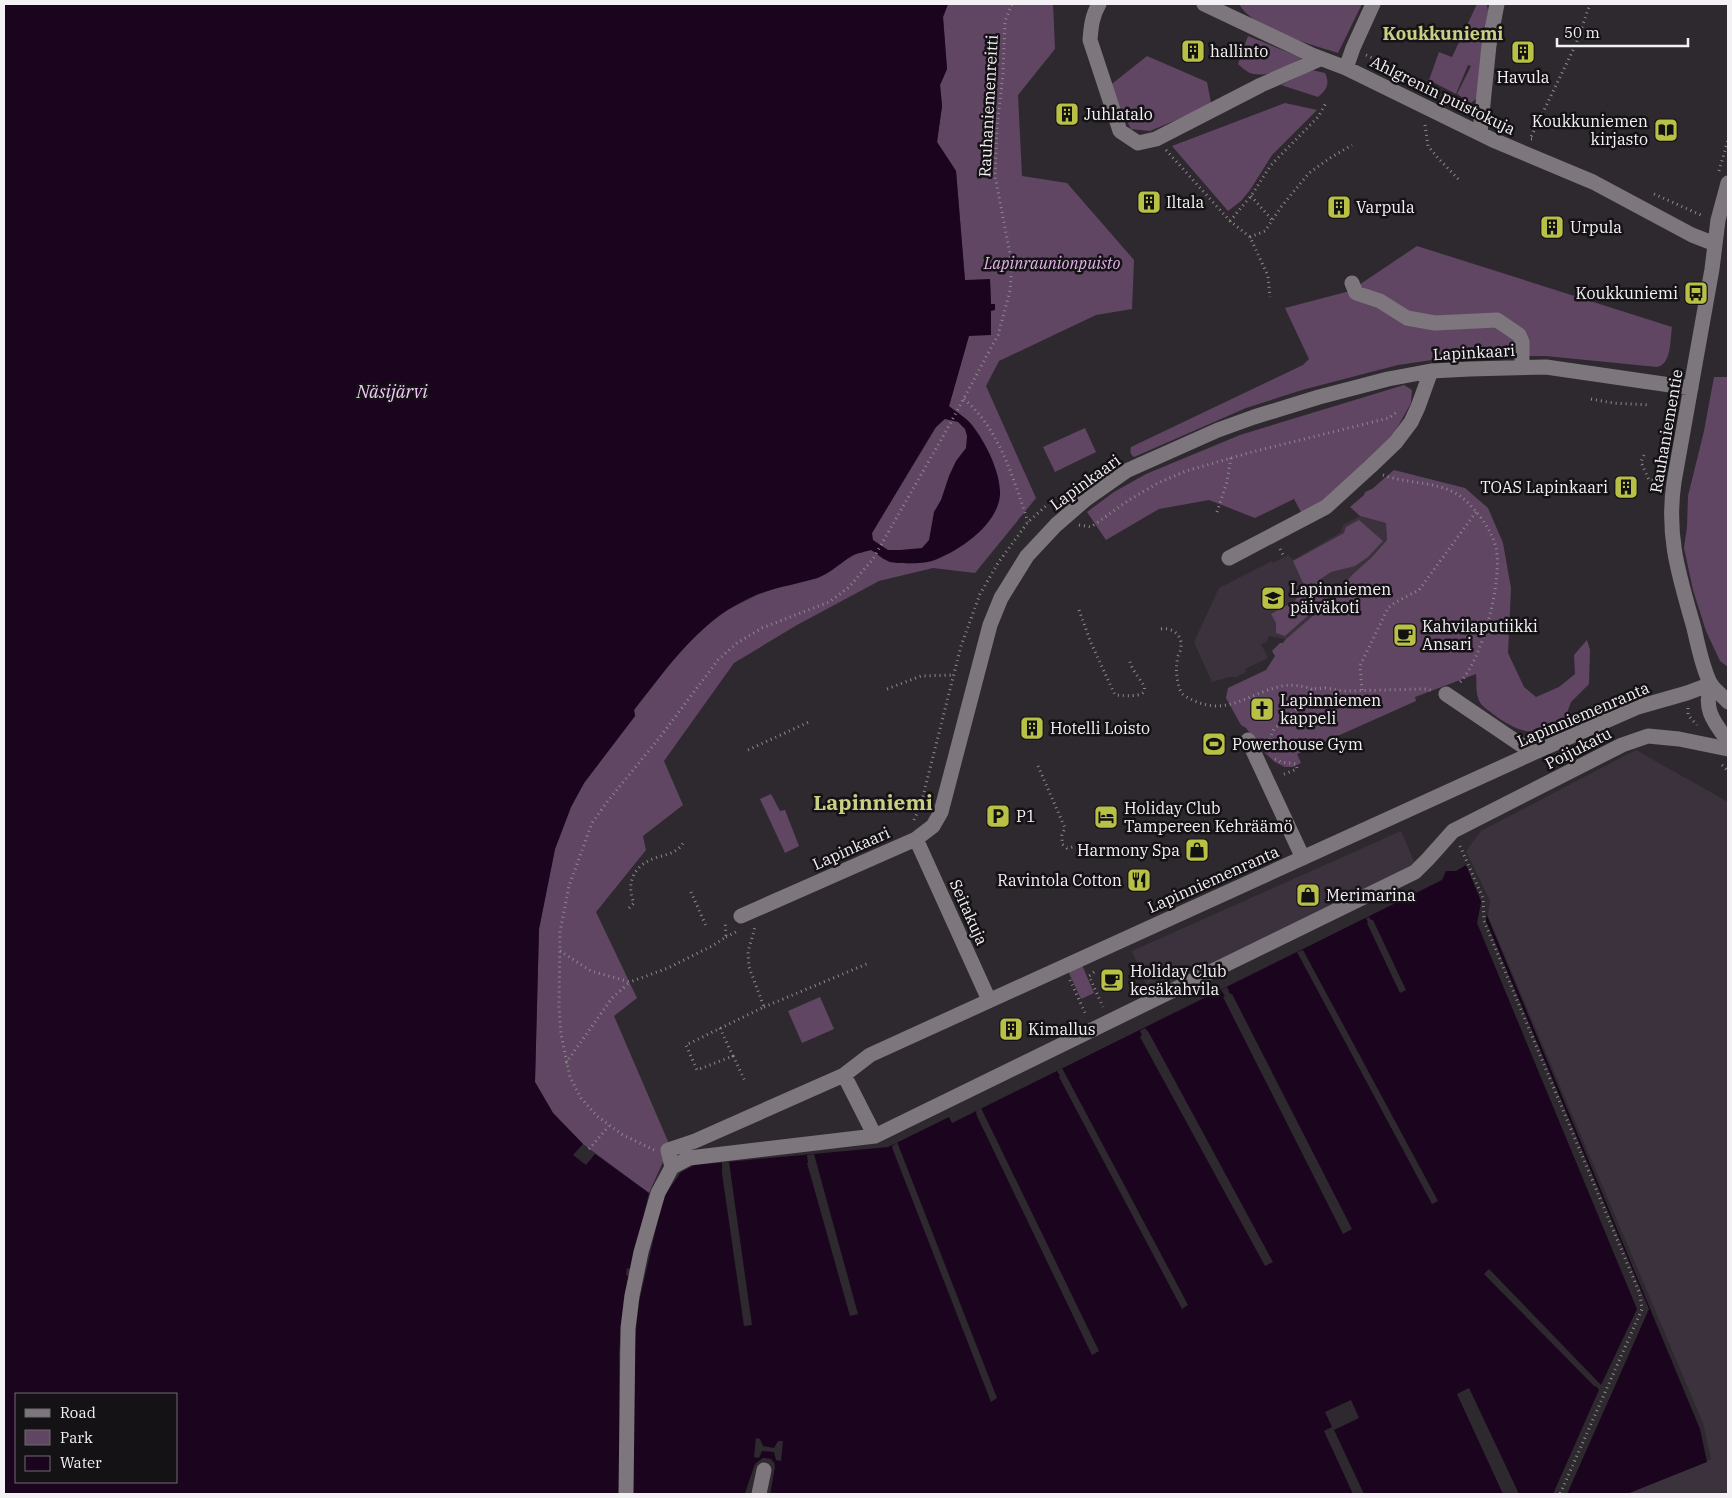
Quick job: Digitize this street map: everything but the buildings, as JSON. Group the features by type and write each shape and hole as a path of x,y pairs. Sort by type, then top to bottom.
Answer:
{"street":[{"path":"1099,4 1094,13 1090,40 1120,131 1138,142 1156,139 1261,85 1320,59"},
{"name":"Ahlgrenin puistokuja","path":"1204,4 1279,41 1346,68 1480,133 1593,182 1692,235 1715,244"},
{"path":"1346,68 1373,4"},
{"path":"1480,133 1490,45 1497,4"},
{"name":"Rauhaniementie","path":"1728,182 1718,220 1671,501 1672,540 1700,652 1711,684 1728,702"},
{"path":"1352,283 1356,293 1380,301 1407,318 1435,323 1497,320 1519,335 1522,342 1522,367"},
{"name":"Lapinkaari","path":"741,916 914,832 933,826 940,812 990,625 1001,598 1027,556 1086,499 1126,471 1254,417 1319,397 1388,379 1431,372 1522,367 1574,370 1691,388"},
{"path":"1229,558 1326,507 1372,466 1396,442 1411,422 1431,372"},
{"name":"Rauhaniementie","path":"1711,684 1707,697 1708,705 1714,720 1728,741"},
{"name":"Lapinniemenranta","path":"668,1150 695,1141 844,1075 870,1055 1533,753 1638,707 1711,684"},
{"path":"1446,694 1533,753"},
{"name":"Poijukatu","path":"875,1136 1415,872 1452,831 1622,745 1648,736 1679,739 1728,748"},
{"path":"1248,740 1303,858"},
{"name":"Seitakuja","path":"914,832 989,1000"},
{"path":"626,1494 628,1328 641,1252 658,1193 672,1167 689,1158 875,1136 844,1075"},
{"path":"668,1150 672,1167"},
{"path":"759,1494 764,1470"}],"path":[{"name":"Rauhaniemenreitti","path":"668,1150 656,1151 623,1136 609,1126 581,1098 570,1077 566,1064 559,1007 560,932 569,886 592,823 606,802 660,737 704,677 727,651 762,628 830,602 848,587 873,559 885,541 964,399 998,334 1010,291 1012,264 998,197 996,152 1003,74 1005,21 1012,4"},
{"path":"1530,139 1576,44 1590,4"},
{"path":"1353,48 1483,114"},
{"path":"1230,221 1251,196 1271,165 1318,117 1326,103"},
{"path":"1425,125 1428,146 1461,182"},
{"path":"1522,134 1539,143"},
{"path":"1156,139 1230,221 1250,237 1268,276 1270,297"},
{"path":"1250,237 1265,231 1280,207 1309,173 1352,145"},
{"path":"1646,191 1708,219"},
{"path":"1251,196 1273,221"},
{"path":"964,399 988,426 1003,453 1028,522"},
{"path":"1591,399 1613,403 1650,405"},
{"path":"914,832 961,646 980,594 998,563 1028,522 1052,502 1057,503 1075,523 1091,527 1129,500 1158,483 1186,470 1389,418 1402,407"},
{"path":"1644,455 1641,462 1649,480 1662,482"},
{"path":"1217,512 1227,482 1232,457"},
{"path":"1161,629 1165,628 1174,631 1178,634 1182,643 1176,673 1181,692 1185,696 1215,707 1230,705 1283,686 1299,685 1312,690 1325,688 1343,691 1424,689 1446,694 1466,677 1490,618 1497,566 1496,548 1488,530 1476,512 1460,496 1442,488 1384,476 1372,466"},
{"path":"1362,690 1360,666 1388,608 1419,590 1476,512"},
{"path":"1079,610 1115,695 1138,696 1144,690 1144,685 1130,663 1130,658"},
{"path":"887,689 921,676 954,675"},
{"path":"1266,747 1267,740 1274,729 1300,706 1312,690"},
{"path":"1688,716 1700,729"},
{"path":"748,750 811,722"},
{"path":"1267,782 1298,769 1296,764 1280,762 1269,753"},
{"path":"1722,765 1728,771"},
{"path":"1038,766 1065,828 1062,835 1062,844 1067,848 1073,848"},
{"path":"629,908 634,903 629,890 636,871 648,862 676,851 682,846 684,841"},
{"path":"1464,854 1484,898 1484,922 1640,1294 1642,1309 1560,1494"},
{"path":"691,892 706,926"},
{"path":"566,1064 612,998 630,982 668,968 726,938 725,921"},
{"path":"756,922 748,952 750,967 764,1006"},
{"path":"560,951 591,971 630,982"},
{"path":"732,1056 697,1070 686,1044 764,1006 869,963"},
{"path":"1094,972 1090,976 1102,1003"},
{"path":"1074,989 1084,1009"},
{"path":"720,1028 744,1081"},
{"path":"589,1149 609,1126"}],"shaded area":[{"name":"Lapinniemen päiväkoti","path":"1360,516 1386,523 1387,540 1371,558 1353,574 1322,608 1286,639 1269,636 1266,642 1261,644 1268,658 1245,669 1246,672 1236,677 1212,682 1194,642 1219,588 1272,561 1273,563 1288,555 1293,560 1341,532 1343,525"},
{"path":"1636,750 1728,802 1728,1494 1627,1494 1711,1459 1703,1423 1488,916 1490,901 1466,851 1481,831"},
{"path":"1401,831 1418,871 1150,993 1132,951"}],"green space":[{"name":"Lapinraunionpuisto","path":"948,4 1053,4 1055,49 1018,95 1022,176 1067,183 1134,260 1132,309 1096,315 999,361 986,386 1036,498 975,573 933,568 879,581 797,625 734,663 664,761 683,805 643,836 646,850 596,912 637,998 614,1016 670,1146 649,1193 583,1144 553,1113 535,1082 539,929 555,849 571,807 584,783 635,716 634,710 695,635 721,613 757,595 788,584 818,578 872,533 949,406 969,335 991,310 995,310 995,304 991,304 990,280 965,281 956,171 937,142 942,106 940,85 947,69 943,17"},
{"path":"1239,4 1362,4 1338,53 1270,29 1246,13"},
{"path":"1477,4 1487,5 1488,11 1477,98 1471,103 1457,94 1471,66 1468,65 1456,94 1429,80 1439,52 1452,57"},
{"path":"1248,36 1302,58 1269,73 1255,74 1248,72 1238,64"},
{"path":"1147,56 1207,82 1211,103 1193,113 1150,131 1131,129 1108,87"},
{"path":"1312,70 1325,73 1327,80 1325,89 1318,97 1281,85"},
{"path":"1285,103 1317,110 1272,155 1250,190 1241,201 1228,211 1172,146"},
{"path":"1417,246 1672,327 1668,356 1662,365 1657,367 1546,356 1432,360 1398,365 1302,390 1246,408 1134,457 1132,455 1130,452 1131,447 1303,365 1309,359 1285,308 1350,291"},
{"path":"1714,377 1728,377 1728,667 1720,661 1706,631 1693,590 1684,548 1688,496 1704,431"},
{"path":"1404,385 1412,390 1411,403 1393,435 1327,499 1301,512 1294,499 1255,518 1209,500 1159,509 1106,540 1087,512 1114,492 1146,474 1240,435"},
{"path":"1085,428 1096,452 1055,472 1043,447"},
{"path":"1394,470 1465,488 1488,508 1503,543 1511,588 1508,653 1524,687 1536,697 1559,687 1575,674 1574,655 1587,640 1590,650 1589,684 1571,702 1561,729 1542,733 1517,728 1482,705 1477,694 1476,674 1415,697 1416,701 1297,754 1301,763 1293,767 1285,767 1275,762 1266,754 1246,728 1241,725 1226,698 1228,688 1266,670 1275,656 1272,651 1322,608 1387,540 1386,523 1360,516 1350,507 1365,492 1372,489"},
{"path":"1359,520 1383,541 1368,557 1355,566 1331,572 1322,578 1317,586 1329,597 1285,636 1276,633 1276,623 1271,614 1295,601 1304,585 1293,561 1344,533 1346,527"},
{"path":"771,794 780,811 785,810 799,846 785,853 760,799"},
{"path":"1082,965 1094,993 1081,999 1068,971"},
{"path":"820,997 834,1029 802,1043 788,1011"}],"water":[{"name":"Näsijärvi","path":"4,4 948,4 943,17 947,69 940,85 942,106 937,142 956,171 965,280 990,279 991,304 995,304 995,310 991,311 991,335 969,336 949,406 970,422 987,449 1000,486 998,506 992,517 975,536 953,551 932,561 899,563 890,562 871,550 859,553 822,576 758,594 720,615 674,659 634,710 635,716 584,783 571,807 555,849 539,929 535,1082 553,1113 583,1144 573,1155 586,1165 595,1154 649,1193 631,1269 627,1268 626,1275 629,1276 624,1296 619,1353 620,1494 4,1494","holes":["945,419 958,422 965,429 967,436 966,448 956,461 941,500 934,512 929,540 922,548 888,550 873,540 872,533 935,428"]},
{"path":"1466,865 1700,1429 1707,1462 1627,1494 770,1494 775,1466 774,1462 763,1458 755,1464 745,1494 632,1494 635,1339 639,1302 663,1198 681,1172 695,1165 888,1147 949,1117 952,1123 1442,880 1446,871 1456,871"}],"pier":[{"path":"1482,898 1487,913 1486,921 1649,1309 1567,1494 1553,1494 1599,1390 1484,1274 1489,1269 1601,1385 1637,1309 1477,923"},
{"path":"1369,917 1373,920 1406,990 1400,993 1367,923 1366,918"},
{"path":"1303,950 1438,1201 1432,1204 1297,952"},
{"path":"1227,987 1352,1229 1343,1234 1223,997 1225,996 1221,990"},
{"path":"1145,1028 1273,1262 1265,1266 1140,1037 1142,1035 1140,1031"},
{"path":"1062,1068 1188,1305 1182,1309 1059,1077 1057,1071"},
{"path":"981,1108 1099,1351 1092,1355 977,1116 976,1111"},
{"path":"897,1142 997,1398 991,1402 893,1150 892,1146"},
{"path":"814,1154 858,1314 850,1316 807,1163 807,1155"},
{"path":"722,1162 729,1162 752,1325 744,1326"},
{"path":"1469,1388 1519,1494 1503,1494 1457,1394"},
{"path":"1351,1400 1359,1418 1334,1430 1364,1494 1353,1494 1324,1431 1332,1427 1325,1412"},
{"path":"756,1438 760,1439 763,1446 774,1448 778,1441 783,1441 781,1461 776,1460 774,1452 762,1451 759,1458 754,1457"},
{"path":"763,1458 771,1459 775,1466 770,1494 767,1494 772,1466 769,1461 763,1460 758,1466 747,1494 745,1494 755,1464"}],"place":[{"name":"hallinto","path":"1193,51"},
{"name":"Havula","path":"1523,52"},
{"name":"Juhlatalo","path":"1067,114"},
{"name":"Koukkuniemen kirjasto","path":"1666,130"},
{"name":"Iltala","path":"1149,202"},
{"name":"Varpula","path":"1339,207"},
{"name":"Urpula","path":"1552,227"},
{"name":"Koukkuniemi","path":"1696,293"},
{"name":"TOAS Lapinkaari","path":"1626,487"},
{"name":"Lapinniemen päiväkoti","path":"1273,598"},
{"name":"Kahvilaputiikki Ansari","path":"1405,635"},
{"name":"Lapinniemen kappeli","path":"1262,709"},
{"name":"Hotelli Loisto","path":"1032,728"},
{"name":"Powerhouse Gym","path":"1214,744"},
{"name":"P1","path":"998,816"},
{"name":"Holiday Club Tampereen Kehräämö","path":"1106,817"},
{"name":"Harmony Spa","path":"1197,850"},
{"name":"Ravintola Cotton","path":"1139,880"},
{"name":"Merimarina","path":"1308,895"},
{"name":"Holiday Club kesäkahvila","path":"1112,980"},
{"name":"Kimallus","path":"1011,1029"}],"district":[{"name":"Koukkuniemi","path":"1443,34"},
{"name":"Lapinniemi","path":"873,803"}]}
